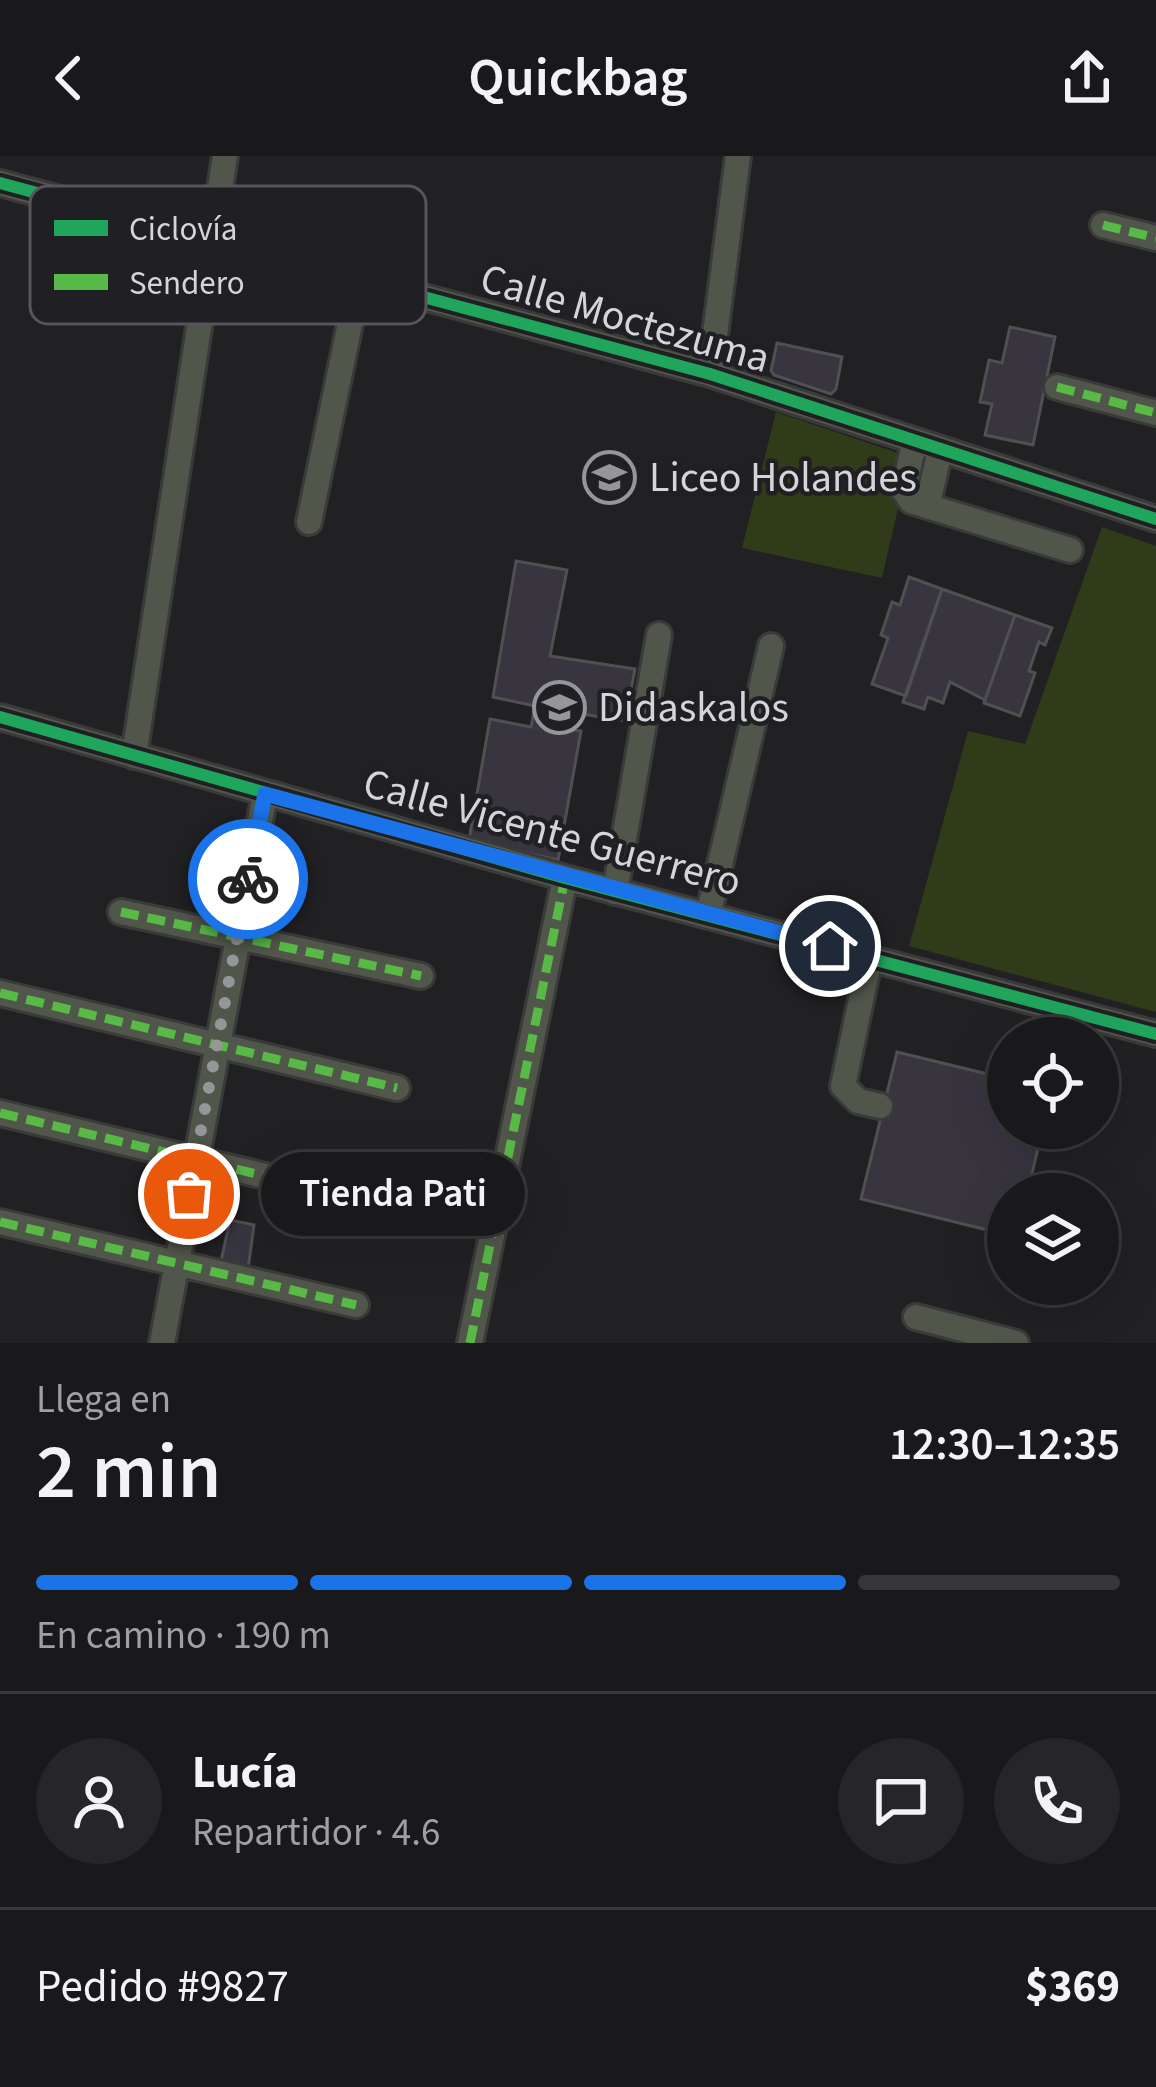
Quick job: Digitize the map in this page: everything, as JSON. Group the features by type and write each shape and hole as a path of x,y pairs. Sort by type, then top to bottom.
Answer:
{"street":[{"path":"221,186 225,156"},
{"path":"710,374 738,156"},
{"name":"Calle Moctezuma","path":"0,184 30,192"},
{"path":"1103,224 1156,238"},
{"name":"Calle Moctezuma","path":"426,298 710,374 1156,519"},
{"path":"134,756 200,324"},
{"path":"309,522 350,324"},
{"path":"1057,388 1156,413"},
{"path":"914,443 904,490 911,502 1070,550"},
{"path":"927,506 940,451"},
{"path":"615,892 659,635"},
{"path":"708,916 771,646"},
{"name":"Calle Vicente Guerrero","path":"0,717 615,892 1156,1034"},
{"path":"162,1343 214,1045 265,794"},
{"path":"470,1343 565,878"},
{"path":"121,912 421,976"},
{"path":"871,957 844,1086 858,1101 880,1106"},
{"path":"0,993 397,1088"},
{"path":"0,1113 379,1203"},
{"path":"0,1222 356,1305"},
{"path":"916,1317 1016,1343"}],"green space":[{"path":"776,412 910,457 882,578 742,548"},
{"path":"1102,527 1156,546 1156,1012 909,946 968,731 1025,744"}],"building":[{"path":"1010,327 1055,337 1033,445 985,435 992,404 980,402 989,360 1002,363"},
{"path":"777,343 842,357 836,389 831,394 774,375"},
{"name":"Didaskalos","path":"516,561 567,570 550,656 635,669 625,721 570,712 566,729 581,731 558,860 469,840 490,719 531,727 535,706 493,697"},
{"path":"909,577 942,589 906,696 872,684 888,638 881,635 892,602 900,605"},
{"path":"942,589 1015,615 985,700 950,682 943,703 928,697 924,709 903,702"},
{"path":"1015,615 1052,628 1045,645 1039,642 1029,671 1035,673 1020,716 984,703"},
{"path":"897,1052 987,1074 987,1149 1038,1149 1032,1173 987,1173 987,1230 861,1199"},
{"path":"230,1220 254,1225 248,1269 221,1261"}],"marked path":[{"path":"1103,225 1156,238"},
{"path":"1057,387 1156,413"},
{"path":"470,1343 565,878"},
{"path":"121,912 421,976"},
{"path":"0,993 397,1088"},
{"path":"0,1113 379,1203"},
{"path":"0,1222 356,1305"}],"cycle path":[{"path":"0,183 30,191"},
{"path":"426,298 710,374 1156,519"},
{"path":"0,717 565,878 1156,1034"}],"way so far":[{"path":"189,1194 248,879"}],"place":[{"name":"Liceo Holandes","path":"610,478"},
{"name":"Didaskalos","path":"559,708"},
{"name":"Tienda Pati","path":"189,1194"}],"route":[{"path":"248,879 265,794 830,946"}]}
